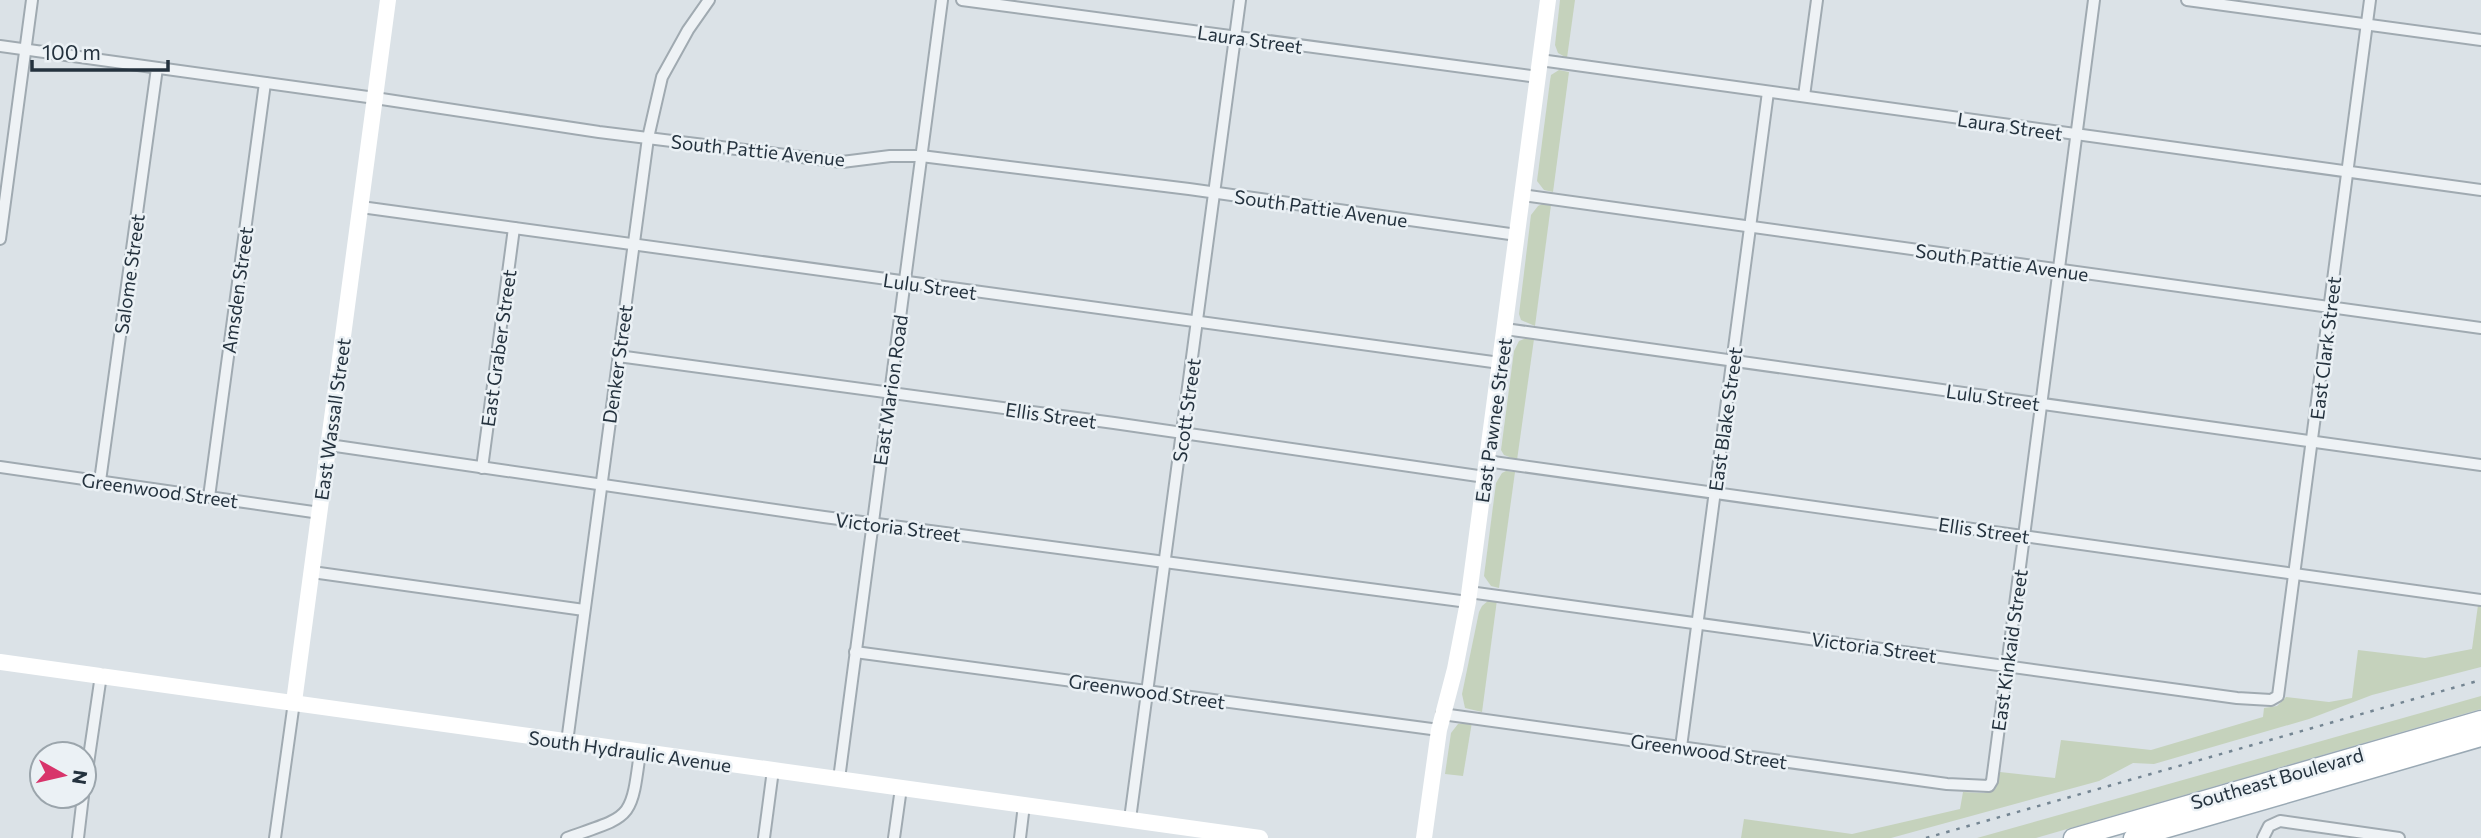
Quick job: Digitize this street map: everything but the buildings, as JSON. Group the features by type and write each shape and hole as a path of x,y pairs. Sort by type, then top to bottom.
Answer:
{"main road":[{"name":"Southeast Boulevard","path":"2073,838 2481,720"},
{"name":"Southeast Boulevard","path":"2133,838 2481,737"}],"street":[{"path":"0,239 32,0"},
{"name":"East Wassall Street","path":"275,838 388,0"},
{"name":"Denker Street","path":"567,742 648,138 662,76 709,0"},
{"name":"East Marion Road","path":"839,779 942,0"},
{"name":"Laura Street","path":"961,0 1538,77"},
{"name":"Scott Street","path":"1130,819 1240,0"},
{"name":"East Pawnee Street","path":"1424,838 1441,722 1469,597 1548,0"},
{"path":"1804,96 1817,0"},
{"name":"East Kinkaid Street","path":"1975,786 1989,786 1992,781 2094,0"},
{"path":"2188,0 2481,40"},
{"name":"East Clark Street","path":"2278,696 2370,0"},
{"name":"South Pattie Avenue","path":"0,46 648,138 842,162 890,156 921,156 1517,235"},
{"name":"Laura Street","path":"1540,60 2481,190"},
{"name":"Salome Street","path":"100,481 157,68"},
{"name":"Amsden Street","path":"209,497 265,83"},
{"name":"East Blake Street","path":"1681,747 1768,92"},
{"name":"South Pattie Avenue","path":"1522,195 2481,328"},
{"name":"Lulu Street","path":"361,207 1500,363"},
{"name":"East Graber Street","path":"482,468 514,228"},
{"name":"Lulu Street","path":"1506,329 2481,465"},
{"name":"Ellis Street","path":"618,356 1183,433 1715,494 2481,600"},
{"name":"Victoria Street","path":"329,445 1166,562 1698,622 2237,698 2271,700 2278,696"},
{"name":"Greenwood Street","path":"0,467 320,513"},
{"path":"312,572 584,610"},
{"name":"Greenwood Street","path":"856,652 1148,691 1681,747 1975,786"},
{"name":"South Hydraulic Avenue","path":"0,662 1130,819 1200,834 1261,838"},
{"path":"92,740 101,676"},
{"path":"567,838 618,820 626,812 634,796 640,752"},
{"path":"764,838 773,771"},
{"path":"894,838 901,788"},
{"path":"1020,838 1024,805"},
{"path":"78,838 82,810"},
{"path":"2263,838 2269,826 2280,821 2399,838"}],"green space":[{"path":"1560,0 1575,0 1567,58 1558,53 1555,45"},
{"path":"1559,70 1569,72 1553,192 1544,190 1537,181 1551,75"},
{"path":"1542,204 1551,205 1535,326 1521,320 1519,314 1531,215"},
{"path":"1534,339 1517,460 1504,455 1501,450 1514,351 1519,341"},
{"path":"1506,471 1515,472 1499,588 1491,586 1484,576 1496,483"},
{"path":"1489,600 1497,600 1482,712 1465,708 1462,694 1479,612"},
{"path":"2478,605 2481,606 2481,667 2372,695 2309,719 2154,764 2133,763 2099,781 1891,838 1741,838 1744,819 1852,834 1960,809 1963,792 1984,793 1991,790 2000,772 2055,778 2061,740 2151,750 2263,717 2264,708 2277,706 2286,697 2329,702 2352,698 2358,650 2425,658 2472,649"},
{"path":"2481,696 2481,709 2036,838 1977,838"},
{"path":"1472,722 1463,776 1445,774 1451,733 1458,724"}],"railway":[{"path":"1926,838 2481,680"}]}
